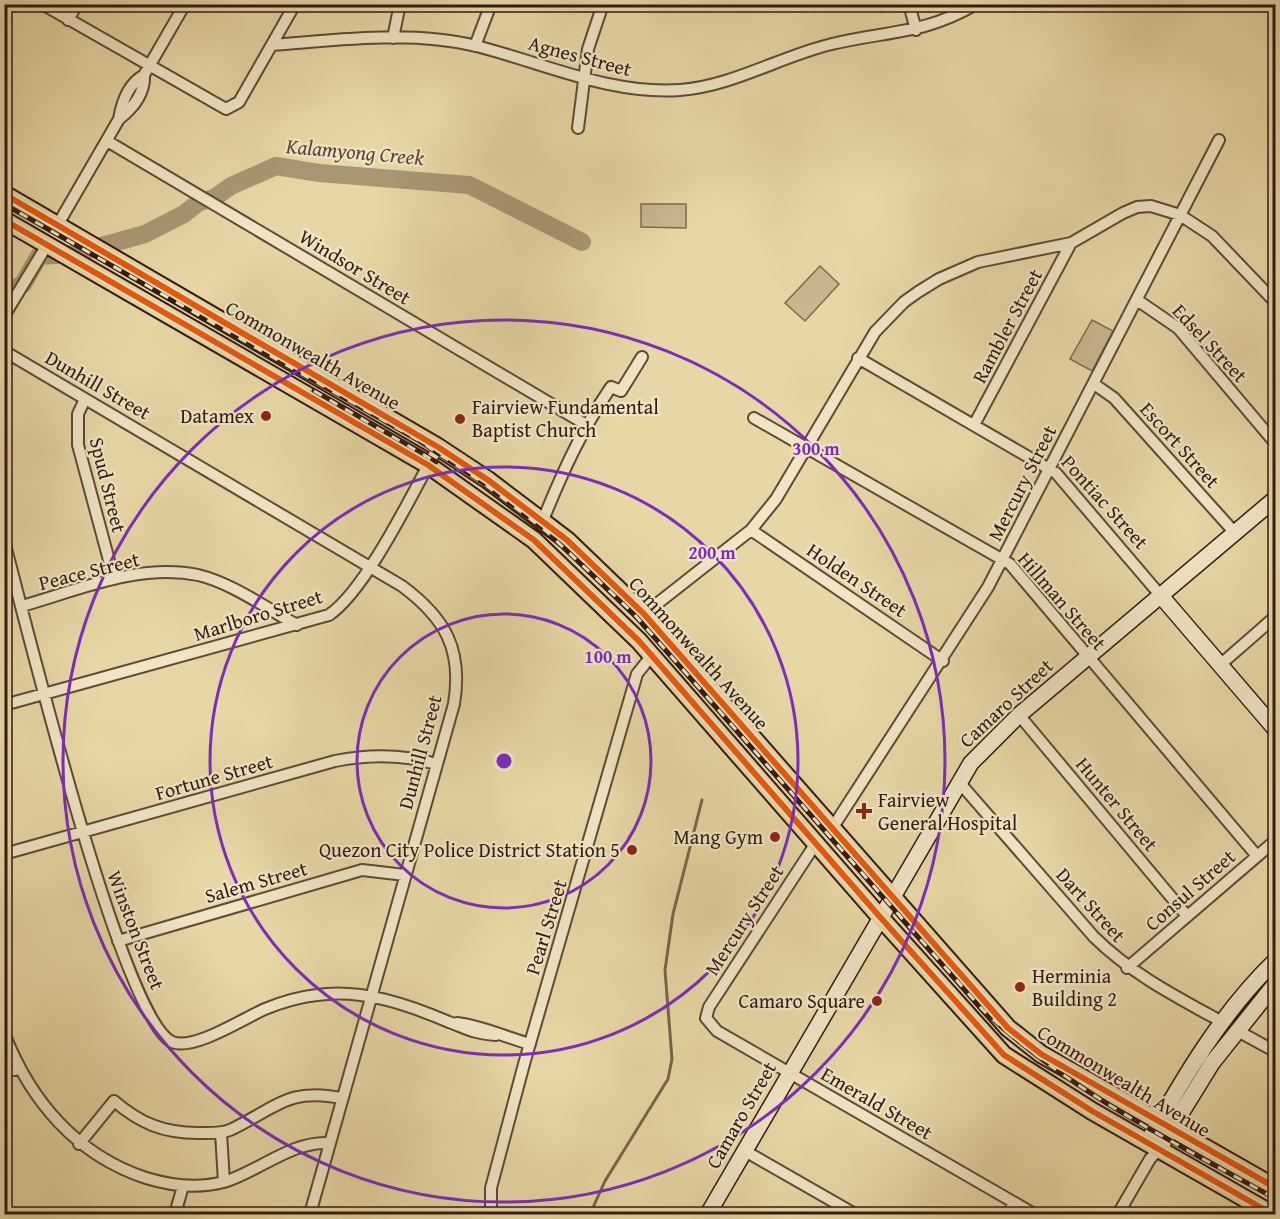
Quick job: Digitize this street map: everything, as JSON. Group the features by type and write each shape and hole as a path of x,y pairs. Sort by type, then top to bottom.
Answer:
{"main road":[{"name":"Commonwealth Avenue","path":"4,194 438,447 543,520 592,563 644,614 995,1014 1031,1047 1164,1126 1275,1188"},
{"name":"Commonwealth Avenue","path":"4,220 428,465 534,540 601,602 652,655 880,917 1008,1059 1152,1150 1272,1215"},
{"path":"1008,1059 1022,1056 1031,1047"},
{"path":"1023,1069 1022,1061 1031,1047"}],"street":[{"path":"42,4 147,71 219,107 231,108 239,102 295,4"},
{"path":"68,20 77,4"},
{"path":"57,226 119,119 122,103 135,80 147,71 185,4"},
{"path":"393,39 400,4"},
{"path":"475,46 491,4"},
{"path":"578,128 588,49 603,4"},
{"path":"909,4 916,30"},
{"name":"Agnes Street","path":"272,45 423,38 475,46 618,87 650,90 705,87 831,44 916,30 938,23 976,4"},
{"name":"Mercury Street","path":"833,827 943,661 1003,560 1048,468 1094,384 1219,140"},
{"name":"Windsor Street","path":"107,141 585,424"},
{"path":"644,614 751,530 776,499 858,358 889,316 903,302 939,279 988,260 1071,243 1137,207 1151,206 1180,215 1226,248 1275,303"},
{"name":"Rambler Street","path":"974,425 1071,243"},
{"path":"4,316 47,245"},
{"name":"Edsel Street","path":"1137,300 1178,328 1275,444"},
{"name":"Dunhill Street","path":"4,351 370,566 419,599 445,629 451,644 457,683 371,997 328,1143 310,1215"},
{"path":"543,520 585,424 610,387 621,391 642,357"},
{"name":"Pontiac Street","path":"858,358 1048,468 1062,479 1275,727"},
{"name":"Escort Street","path":"1094,384 1114,399 1235,533"},
{"name":"Spud Street","path":"85,399 78,414 78,445 114,579"},
{"name":"Hillman Street","path":"754,418 1003,560 1021,575 1088,658 1257,856"},
{"name":"Marlboro Street","path":"4,705 329,615 339,608 370,566 438,447"},
{"name":"Camaro Street","path":"708,1215 892,895 959,782 983,749 1018,715 1275,498"},
{"name":"Holden Street","path":"751,530 943,661"},
{"name":"Winston Street","path":"4,541 84,832 118,942 132,978 158,1027 174,1042 194,1041 289,1000 336,992 371,997 450,1022 475,1025 496,1035 530,1044"},
{"name":"Peace Street","path":"22,606 114,579 146,573 198,576 231,588 297,625"},
{"path":"1220,665 1275,616"},
{"name":"Pearl Street","path":"491,1215 491,1188 530,1044 638,674 652,655"},
{"name":"Hunter Street","path":"1018,715 1187,916"},
{"name":"Fortune Street","path":"4,854 335,761 366,755 394,756 436,764"},
{"name":"Dart Street","path":"959,782 1094,937 1127,968 1275,1052"},
{"name":"Consul Street","path":"1127,968 1275,840"},
{"name":"Mercury Street","path":"706,1018 709,1007 816,843"},
{"name":"Salem Street","path":"118,942 362,870 405,875"},
{"path":"1118,1215 1164,1126 1191,1094 1229,1026 1275,960"},
{"path":"1229,1026 1275,983"},
{"name":"Emerald Street","path":"706,1018 717,1031 1034,1215"},
{"path":"4,1033 19,1069 37,1096 78,1144 107,1162 134,1174 183,1186 224,1182 296,1150 312,1144 328,1143"},
{"path":"4,1072 19,1069"},
{"path":"78,1144 114,1101 157,1129 172,1132 220,1133 289,1098 309,1094 341,1098"},
{"path":"220,1133 224,1182"},
{"path":"745,1151 855,1215"},
{"path":"175,1215 183,1186"},
{"path":"1008,1215 1014,1203"}],"shaded area":[{"path":"641,204 686,204 686,228 641,227"},
{"path":"820,266 839,284 805,321 785,303"},
{"path":"1092,320 1113,331 1092,371 1070,359"}],"waterway":[{"name":"Kalamyong Creek","path":"4,294 23,284 39,256 73,254 145,234 184,214 199,202 214,198 231,186 276,166 319,173 469,185 582,242"},
{"path":"590,1214 605,1181 668,1079 672,1059 665,970 673,914 702,800"}],"railway":[{"path":"4,204 418,440 483,483 546,531 633,613 982,1009 1049,1065 1085,1090 1276,1199"},
{"path":"314,391 436,462"}],"cycle path":[{"path":"4,194 438,447 488,480 567,540 644,614 1008,1028 1041,1054 1276,1188"},
{"path":"4,220 428,465 534,540 639,641 1004,1055 1092,1111 1272,1214"}],"place":[{"name":"Datamex","path":"266,416"},
{"name":"Fairview Fundamental Baptist Church","path":"460,419"},
{"name":"Fairview General Hospital","path":"864,811"},
{"name":"Mang Gym","path":"775,837"},
{"name":"Quezon City Police District Station 5","path":"632,850"},
{"name":"Herminia Building 2","path":"1020,987"},
{"name":"Camaro Square","path":"877,1001"}]}
